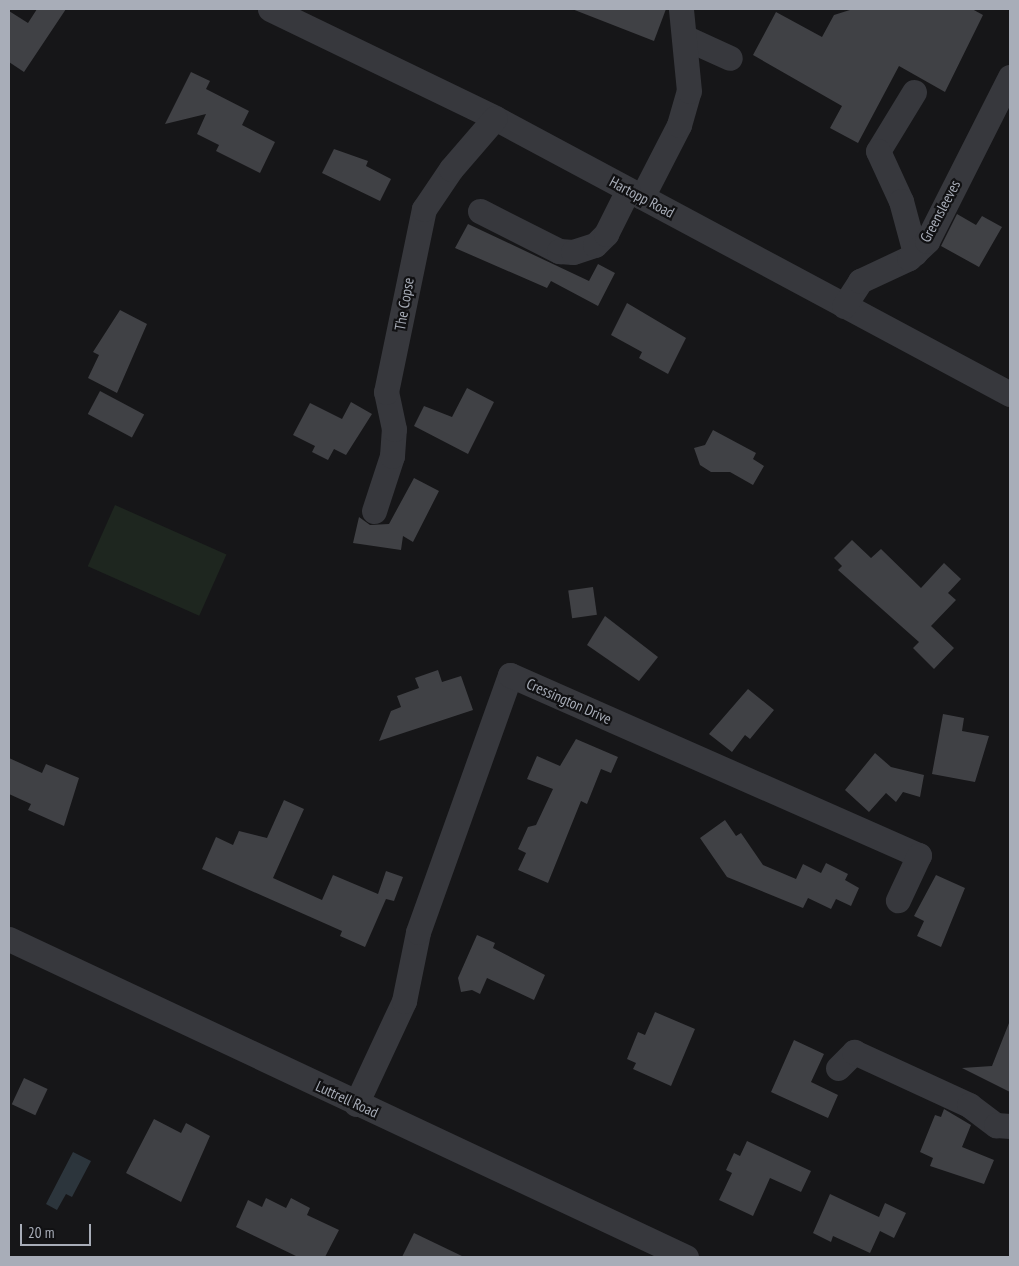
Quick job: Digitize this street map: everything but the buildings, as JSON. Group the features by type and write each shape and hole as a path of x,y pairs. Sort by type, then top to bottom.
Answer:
{"street":[{"name":"Hartopp Road","path":"270,9 495,118 1010,394"},
{"path":"480,211 559,251 572,252 596,245 635,194 686,107 686,38 680,9"},
{"path":"686,38 730,58"},
{"name":"Greensleeves","path":"844,306 860,281 915,253 934,230 1009,82"},
{"path":"914,92 878,152 901,201 915,253"},
{"name":"The Copse","path":"374,511 392,456 394,429 386,392 424,209 451,169 495,118"},
{"name":"Cressington Drive","path":"356,1104 404,1001 418,932 510,675 919,855 898,900"},
{"name":"Luttrell Road","path":"9,939 356,1104 686,1257"},
{"path":"838,1068 854,1052 969,1105 996,1126 1010,1126"}],"shaded area":[{"path":"115,505 226,555 199,616 88,566"},
{"path":"73,1152 91,1161 72,1197 66,1194 57,1210 46,1204"}]}
